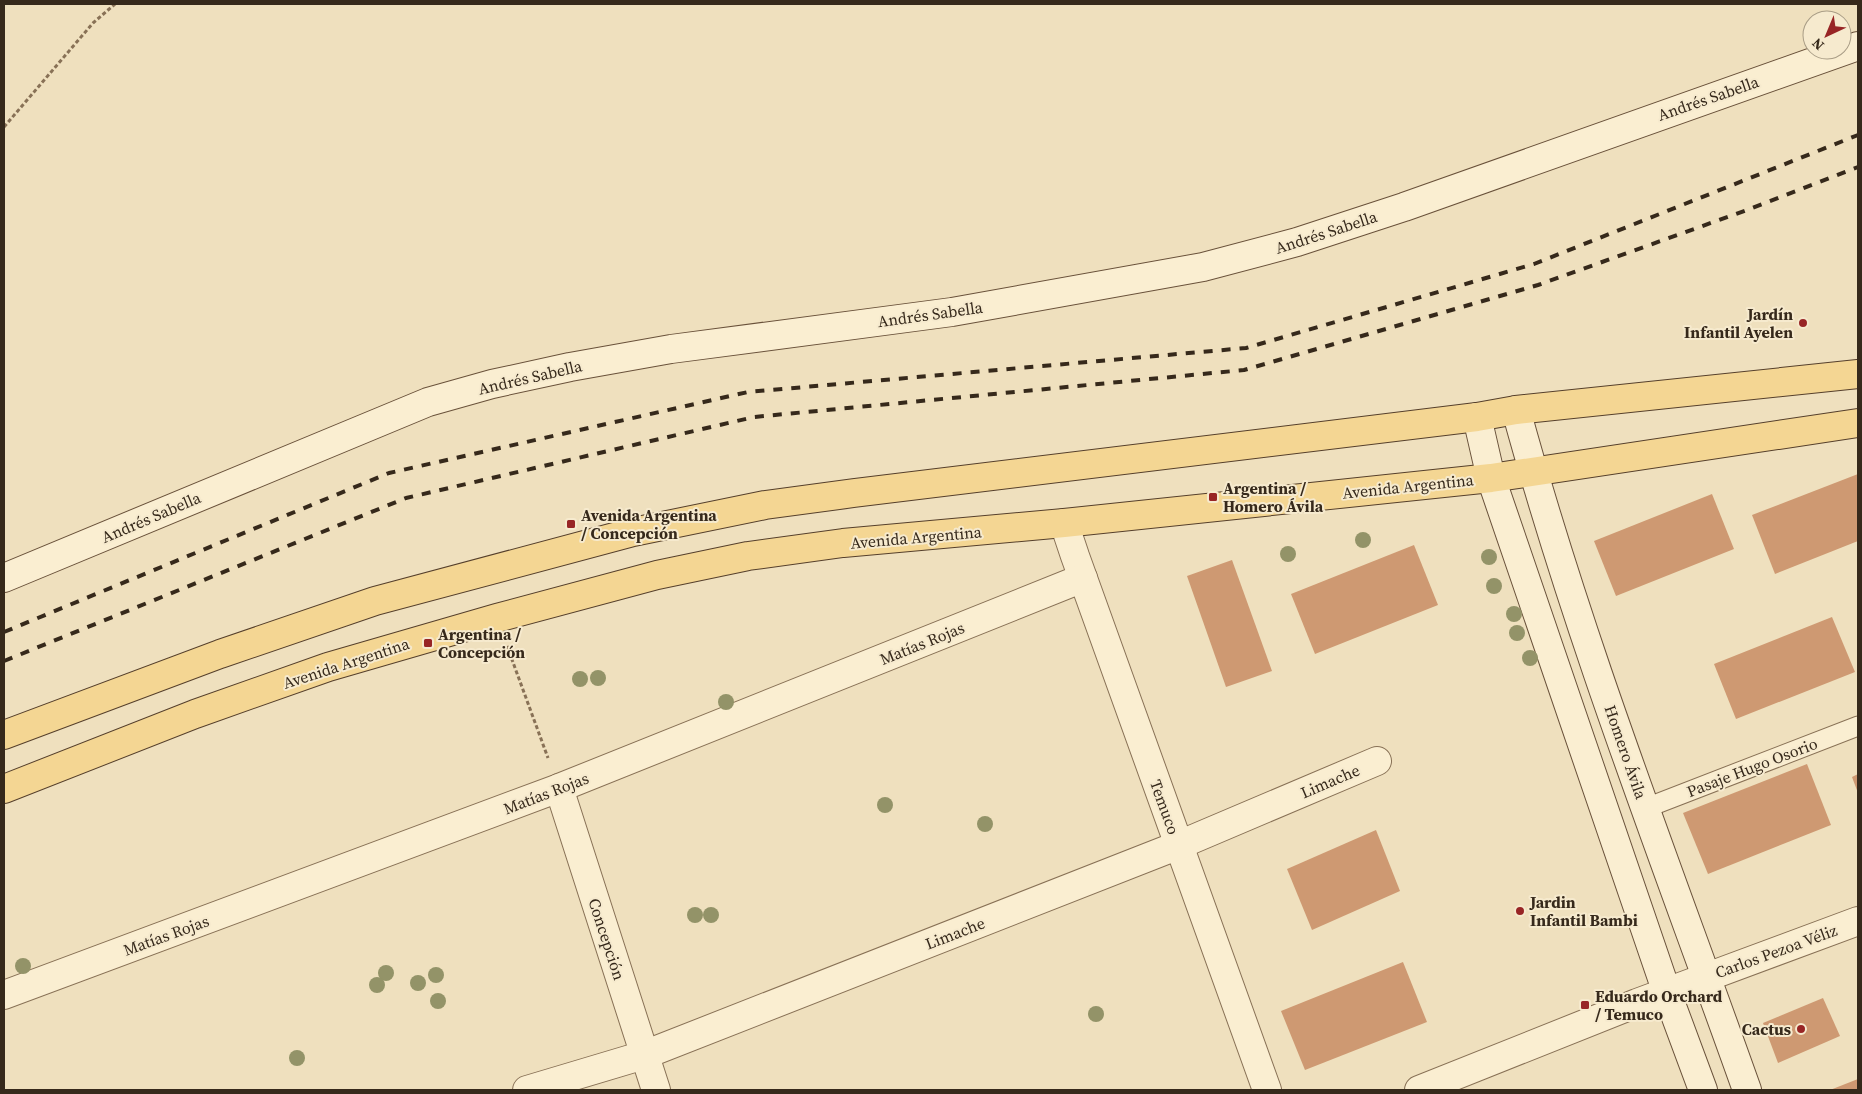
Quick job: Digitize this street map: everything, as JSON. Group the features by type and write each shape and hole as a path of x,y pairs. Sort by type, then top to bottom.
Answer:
{"main road":[{"path":"4,735 220,654 375,601 633,532 765,505 854,492 1476,417 1516,410 1858,374"},
{"name":"Avenida Argentina","path":"4,789 195,714 328,667 496,618 657,575 748,556 843,543 1064,523 1491,478 1858,423"}],"street":[{"name":"Andrés Sabella","path":"4,578 428,402 509,380 671,349 952,312 1203,267 1297,242 1404,207 1858,46"},
{"name":"Homero Ávila","path":"1516,410 1564,573 1747,1090"},
{"path":"1476,417 1491,478 1667,993 1703,1090"},
{"name":"Temuco","path":"1064,523 1267,1090"},
{"name":"Matías Rojas","path":"4,995 559,788 1083,578"},
{"name":"Limache","path":"527,1090 644,1055 1179,845 1377,761"},
{"name":"Concepción","path":"559,788 656,1090"},
{"name":"Carlos Pezoa Véliz","path":"1419,1090 1708,977 1858,921"}],"lane":[{"name":"Pasaje Hugo Osorio","path":"1646,808 1858,726"}],"path":[{"path":"4,127 93,23 115,4"},
{"path":"496,618 559,788"}],"building":[{"path":"1858,474 1858,541 1775,574 1752,515"},
{"path":"1712,494 1734,549 1616,596 1594,541"},
{"path":"1414,545 1438,605 1315,654 1291,594"},
{"path":"1232,560 1272,671 1226,687 1187,576"},
{"path":"1832,617 1855,672 1736,719 1714,664"},
{"path":"1807,764 1831,825 1708,874 1683,813"},
{"path":"1858,774 1858,793 1852,777"},
{"path":"1376,830 1400,891 1312,930 1287,869"},
{"path":"1403,962 1427,1022 1305,1070 1281,1011"},
{"name":"Cactus","path":"1823,998 1840,1036 1778,1063 1763,1023"},
{"path":"1858,1079 1858,1090 1830,1090"}],"railway":[{"path":"4,632 389,473 748,392 1246,348 1534,264 1858,135"},
{"path":"4,661 406,498 754,417 1244,370 1538,285 1747,210 1858,167"}],"place":[{"name":"Jardín Infantil Ayelen","path":"1803,323"},
{"name":"Argentina / Homero Ávila","path":"1213,497"},
{"name":"Avenida Argentina / Concepción","path":"571,524"},
{"name":"Argentina / Concepción","path":"428,643"},
{"name":"Jardin Infantil Bambi","path":"1520,911"},
{"name":"Eduardo Orchard / Temuco","path":"1585,1005"},
{"name":"Cactus","path":"1801,1029"}]}
